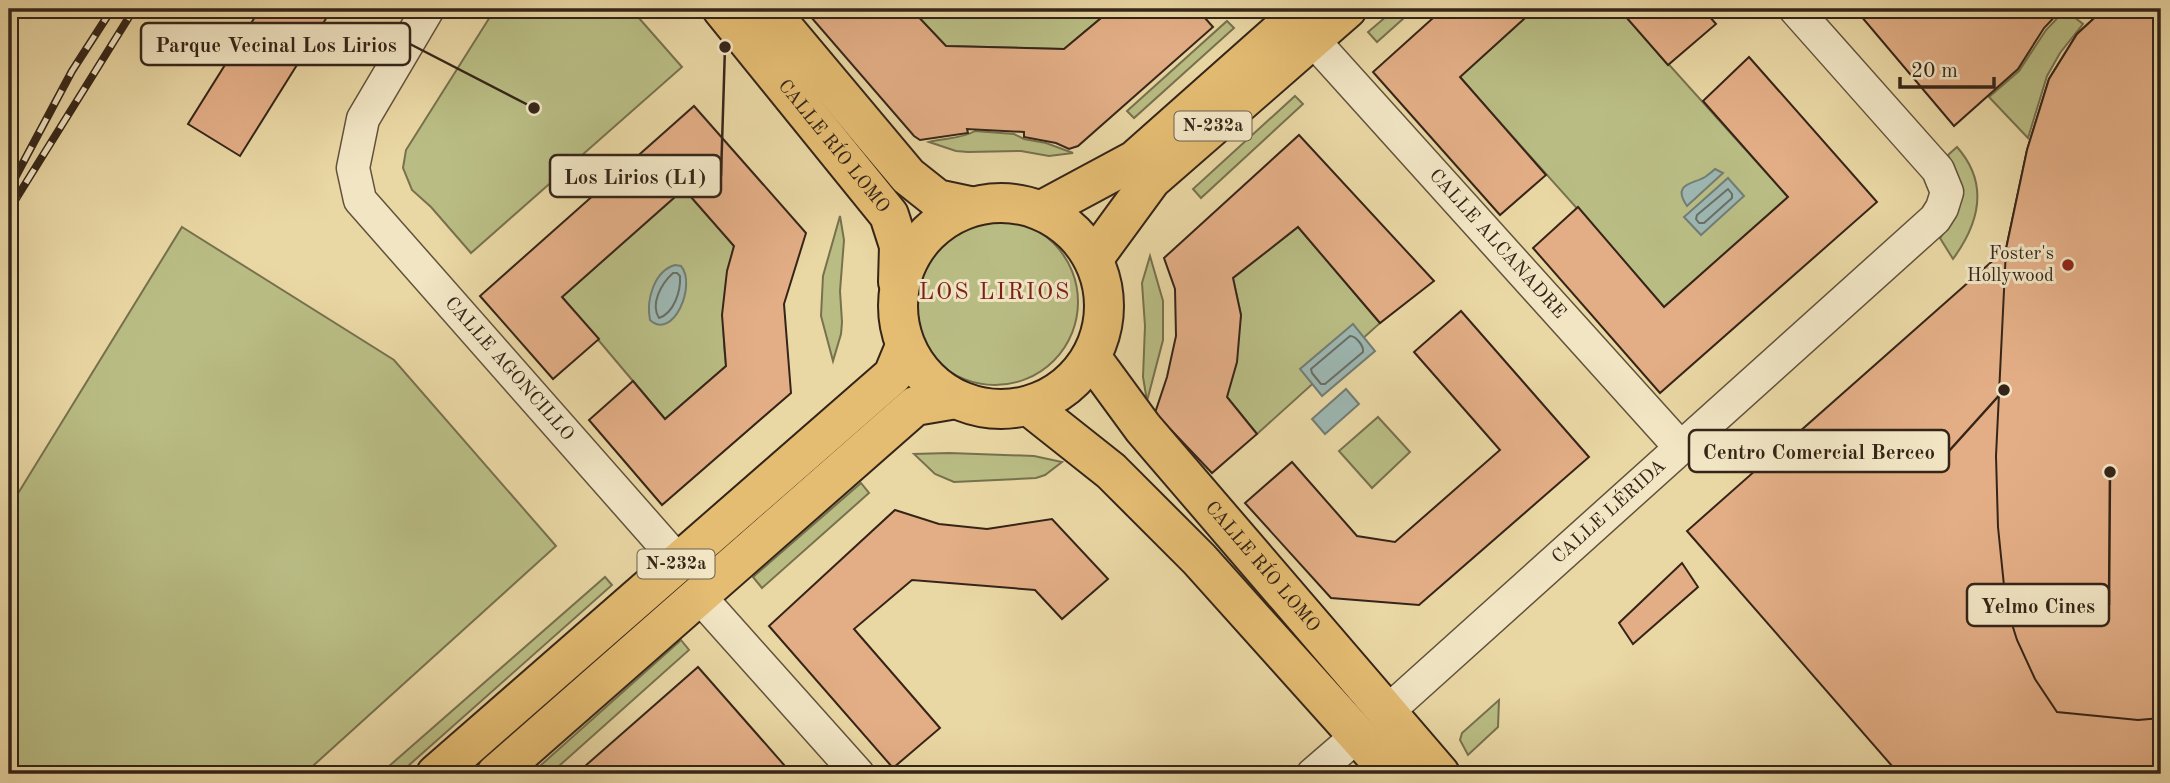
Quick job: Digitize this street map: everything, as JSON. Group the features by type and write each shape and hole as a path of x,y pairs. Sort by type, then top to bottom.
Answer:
{"main road":[{"name":"CALLE RÍO LOMO","path":"722,9 889,215 899,246 897,302"},
{"name":"CALLE RÍO LOMO","path":"768,9 908,176 937,199 970,206"},
{"name":"N-232a","path":"1042,210 1135,160 1297,20 1347,9"},
{"name":"N-232a","path":"1094,258 1150,180 1297,20"},
{"name":"N-232a","path":"994,202 1018,203 1042,210 1072,229 1094,258 1104,290 1103,324 1091,357 1075,378 1054,395 1029,405 1004,410 979,407 956,399 934,385 905,346 897,302 903,271 919,243 942,221 970,206 994,202"},
{"name":"N-232a","path":"436,774 893,375 905,346"},
{"name":"CALLE RÍO LOMO","path":"1091,357 1143,428 1438,772"},
{"name":"N-232a","path":"496,774 915,405 956,399"},
{"path":"1029,405 1111,471 1199,559 1392,774"}],"street":[{"name":"CALLE AGONCILLO","path":"428,9 363,119 353,168 360,200 678,562"},
{"name":"CALLE LÉRIDA","path":"1387,712 1935,219 1942,208 1947,192 1938,170 1795,9"},
{"name":"CALLE ALCANADRE","path":"1297,20 1681,448"},
{"path":"699,596 858,774"},
{"path":"1312,774 1357,736"}],"green space":[{"path":"495,9 631,9 682,67 471,253 431,207 412,190 403,168 406,150"},
{"path":"911,9 1104,9 1107,13 1064,49 946,46"},
{"path":"1395,9 1414,9 1377,42 1368,32"},
{"path":"1535,9 1619,9 1788,197 1664,307 1460,77"},
{"path":"2065,10 2083,24 2060,53 2047,76 2028,138 1989,97 2019,71 2046,30"},
{"path":"1227,21 1234,28 1134,118 1127,111"},
{"path":"1295,96 1303,104 1201,198 1193,189"},
{"path":"975,131 1014,134 1073,153 1049,156 1021,151 968,152 929,142"},
{"path":"1957,147 1974,174 1977,203 1970,231 1953,259 1940,238 1952,219 1958,198 1956,177 1948,155"},
{"path":"684,189 734,246 724,306 726,366 665,419 562,297"},
{"path":"840,216 844,240 840,291 842,322 833,361 821,316 823,276"},
{"path":"995,219 1027,225 1054,243 1072,270 1078,302 1072,334 1054,361 1027,379 995,385 963,379 936,361 918,334 912,302 918,270 936,243 963,225"},
{"path":"182,227 394,360 556,546 304,774 9,774 9,508"},
{"path":"1298,227 1380,323 1257,434 1227,397 1241,315 1233,278"},
{"path":"1150,256 1163,301 1163,340 1147,401 1143,377 1145,326 1142,283"},
{"path":"1378,417 1410,452 1372,488 1339,451"},
{"path":"914,454 1034,456 1062,462 1045,475 1036,478 954,482 935,474"},
{"path":"861,483 869,493 762,588 753,577"},
{"path":"605,577 612,585 399,774 380,774"},
{"path":"681,640 689,650 550,774 531,774"},
{"path":"1499,700 1498,727 1468,755 1460,740 1462,733"}],"water":[{"path":"1715,169 1723,173 1687,206 1683,189"},
{"path":"1728,178 1744,196 1701,235 1684,217"},
{"path":"675,265 681,266 685,275 684,297 674,317 667,323 659,324 650,320 649,304 653,287 662,273"},
{"path":"1353,324 1375,351 1322,396 1300,369"},
{"path":"1346,389 1359,404 1325,434 1312,419"}],"building":[{"path":"260,9 332,9 240,156 188,124"},
{"path":"804,9 911,9 946,46 1064,49 1107,13 1104,9 1197,9 1213,27 1078,146 1069,149 1056,143 1024,137 1024,132 967,129 968,133 920,140"},
{"path":"1443,9 1535,9 1460,77 1546,175 1500,215 1373,72"},
{"path":"1619,9 1703,9 1716,24 1668,65"},
{"path":"1855,9 2062,9 2044,28 2018,69 1954,126"},
{"path":"2104,9 2161,9 2161,774 1899,774 1687,531 2006,249 2027,150 2049,79 2077,34"},
{"path":"2104,9 2161,9 2161,718 2138,720 2057,712 2035,679 2017,640 2006,605 1998,527 1996,456 2006,249 2027,150 2049,79 2077,34"},
{"path":"1749,57 1877,202 1660,393 1533,248 1578,207 1664,307 1788,197 1703,101"},
{"path":"694,106 806,233 784,304 791,393 662,505 589,420 633,381 665,419 726,366 722,315 727,271 734,246 684,189 562,297 599,339 553,379 480,296"},
{"path":"1299,135 1434,281 1380,323 1298,227 1233,278 1241,315 1237,362 1227,397 1257,434 1212,473 1155,413 1167,377 1176,336 1175,289 1164,258"},
{"path":"1461,311 1589,457 1419,605 1331,598 1245,503 1292,462 1357,536 1395,542 1500,450 1414,352"},
{"path":"895,510 939,524 987,529 1052,519 1108,579 1062,619 1035,590 912,580 854,629 940,728 893,768 769,626"},
{"path":"1682,563 1698,587 1633,644 1619,623"},
{"path":"698,667 792,774 696,774 690,768 683,774 576,774"}],"railway":[{"path":"9,189 72,71 112,9"},
{"path":"9,210 134,9"}],"place":[{"name":"Los Lirios (L1)","path":"725,47"},
{"name":"Parque Vecinal Los Lirios","path":"534,108"},
{"name":"Foster's Hollywood","path":"2068,265"},
{"name":"Centro Comercial Berceo","path":"2004,390"},
{"name":"Yelmo Cines","path":"2110,472"}],"district":[{"name":"LOS LIRIOS","path":"995,292"}]}
